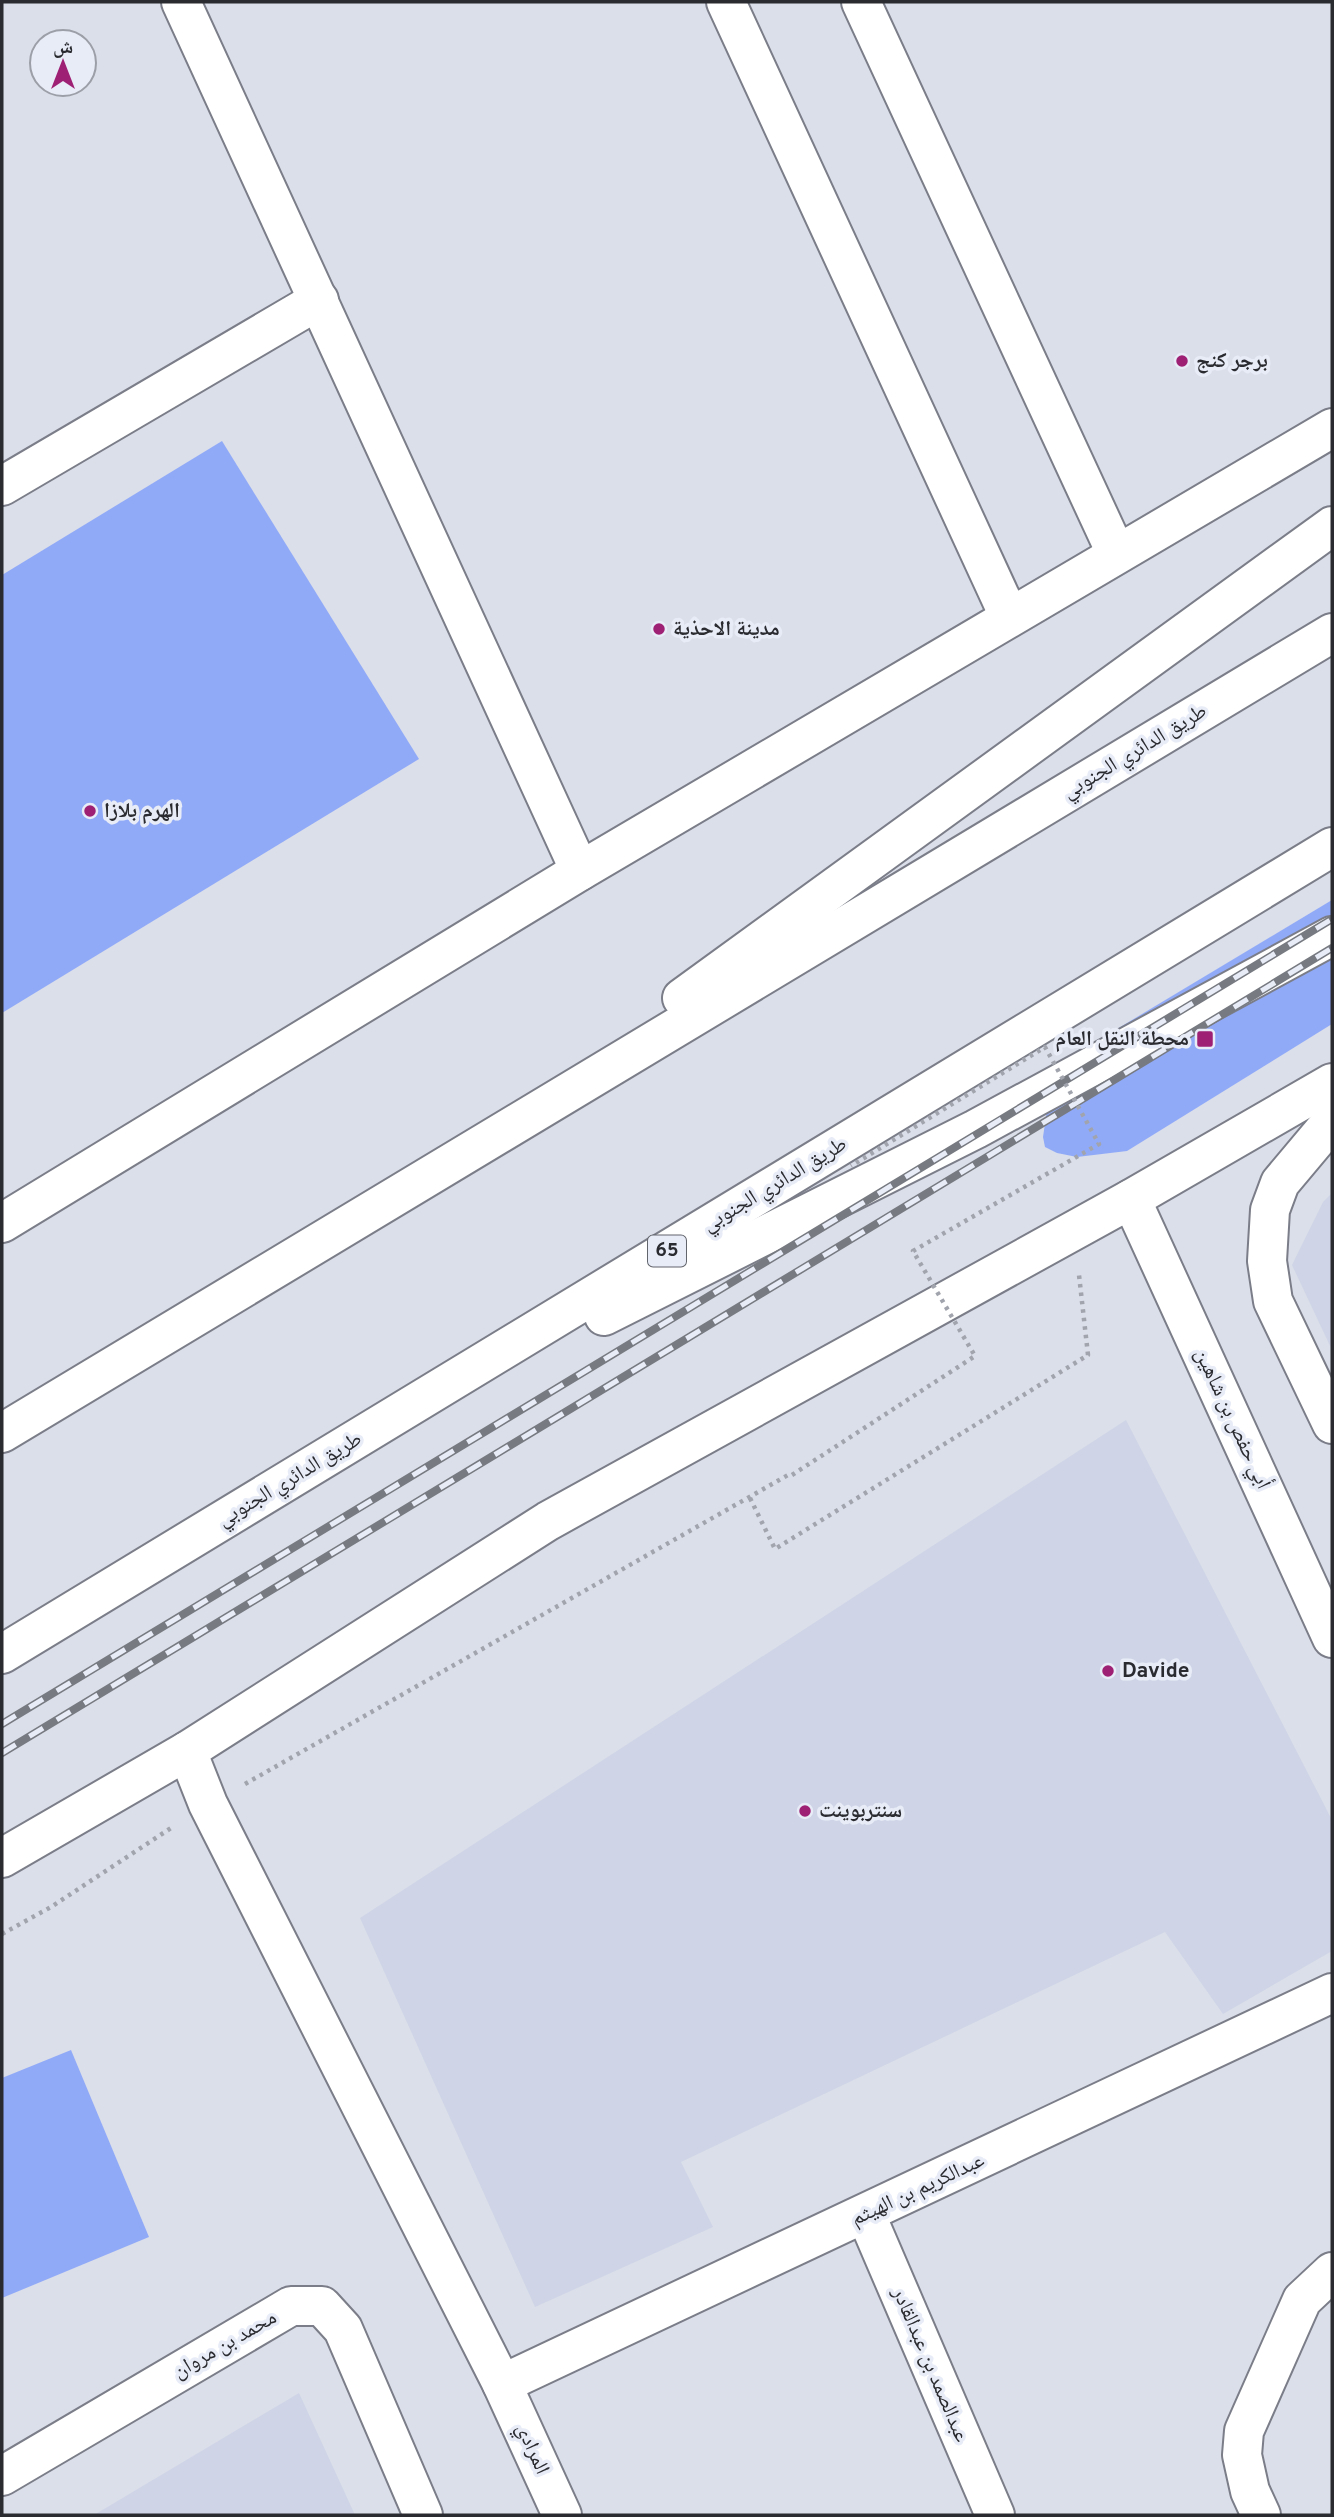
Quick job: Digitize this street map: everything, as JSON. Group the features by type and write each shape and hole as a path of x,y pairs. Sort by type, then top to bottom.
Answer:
{"main road":[{"path":"181,2 580,871"},
{"path":"726,2 1009,616"},
{"path":"861,2 1115,554"},
{"path":"2,486 319,300"},
{"path":"2,1223 580,871 1332,428"},
{"path":"474,1149 1332,526"},
{"name":"طريق الدائري الجنوبي","path":"2,1433 1332,633"},
{"name":"طريق الدائري الجنوبي","path":"2,1654 1332,847"},
{"path":"358,1439 976,1129 1332,936"},
{"path":"2,1858 187,1751 548,1521 1131,1199 1332,1083"},
{"path":"1332,1121 1280,1183 1270,1210 1268,1261 1273,1301 1332,1424"},
{"name":"أبي حفص بن شاهين","path":"1131,1199 1332,1638"},
{"name":"المرادي","path":"187,1751 208,1804 502,2384 562,2515"},
{"name":"عبدالكريم بن الهيثم","path":"502,2384 866,2215 1332,1993"},
{"name":"عبدالصمد بن عبدالقادر","path":"866,2215 995,2515"},
{"path":"1261,2515 1250,2491 1242,2455 1244,2431 1303,2300 1332,2272"},
{"name":"محمد بن مروان","path":"2,2476 291,2306 322,2306 343,2329 423,2515"}],"path":[{"path":"2,1934 51,1907 208,1804 790,1475 975,1356 913,1251 1099,1144 1045,1047 851,1166"},
{"path":"750,1498 775,1549 1088,1356 1079,1275 1092,1268"}],"shaded area":[{"path":"1332,1193 1332,1350 1292,1265 1323,1202"},
{"path":"1126,1420 1332,1820 1332,1951 1223,2014 1165,1932 681,2162 713,2227 535,2307 360,1918"},
{"path":"299,2393 355,2515 94,2515"}],"building":[{"path":"222,441 419,759 2,1013 2,575"},
{"name":"محطة النقل العام","path":"1332,900 1332,1024 1127,1151 1077,1157 1057,1153 1045,1147 1043,1137 1048,1103 1077,1053"},
{"path":"71,2050 149,2237 2,2298 2,2078"}],"railway":[{"path":"2,1724 1332,919"},
{"path":"2,1753 1332,948"}],"place":[{"name":"برجر كنج","path":"1182,361"},
{"name":"مدينة الاحذية","path":"659,629"},
{"name":"الهرم بلازا","path":"90,811"},
{"name":"محطة النقل العام","path":"1205,1039"},
{"name":"Davide","path":"1108,1671"},
{"name":"سنتربوينت","path":"805,1811"}]}
